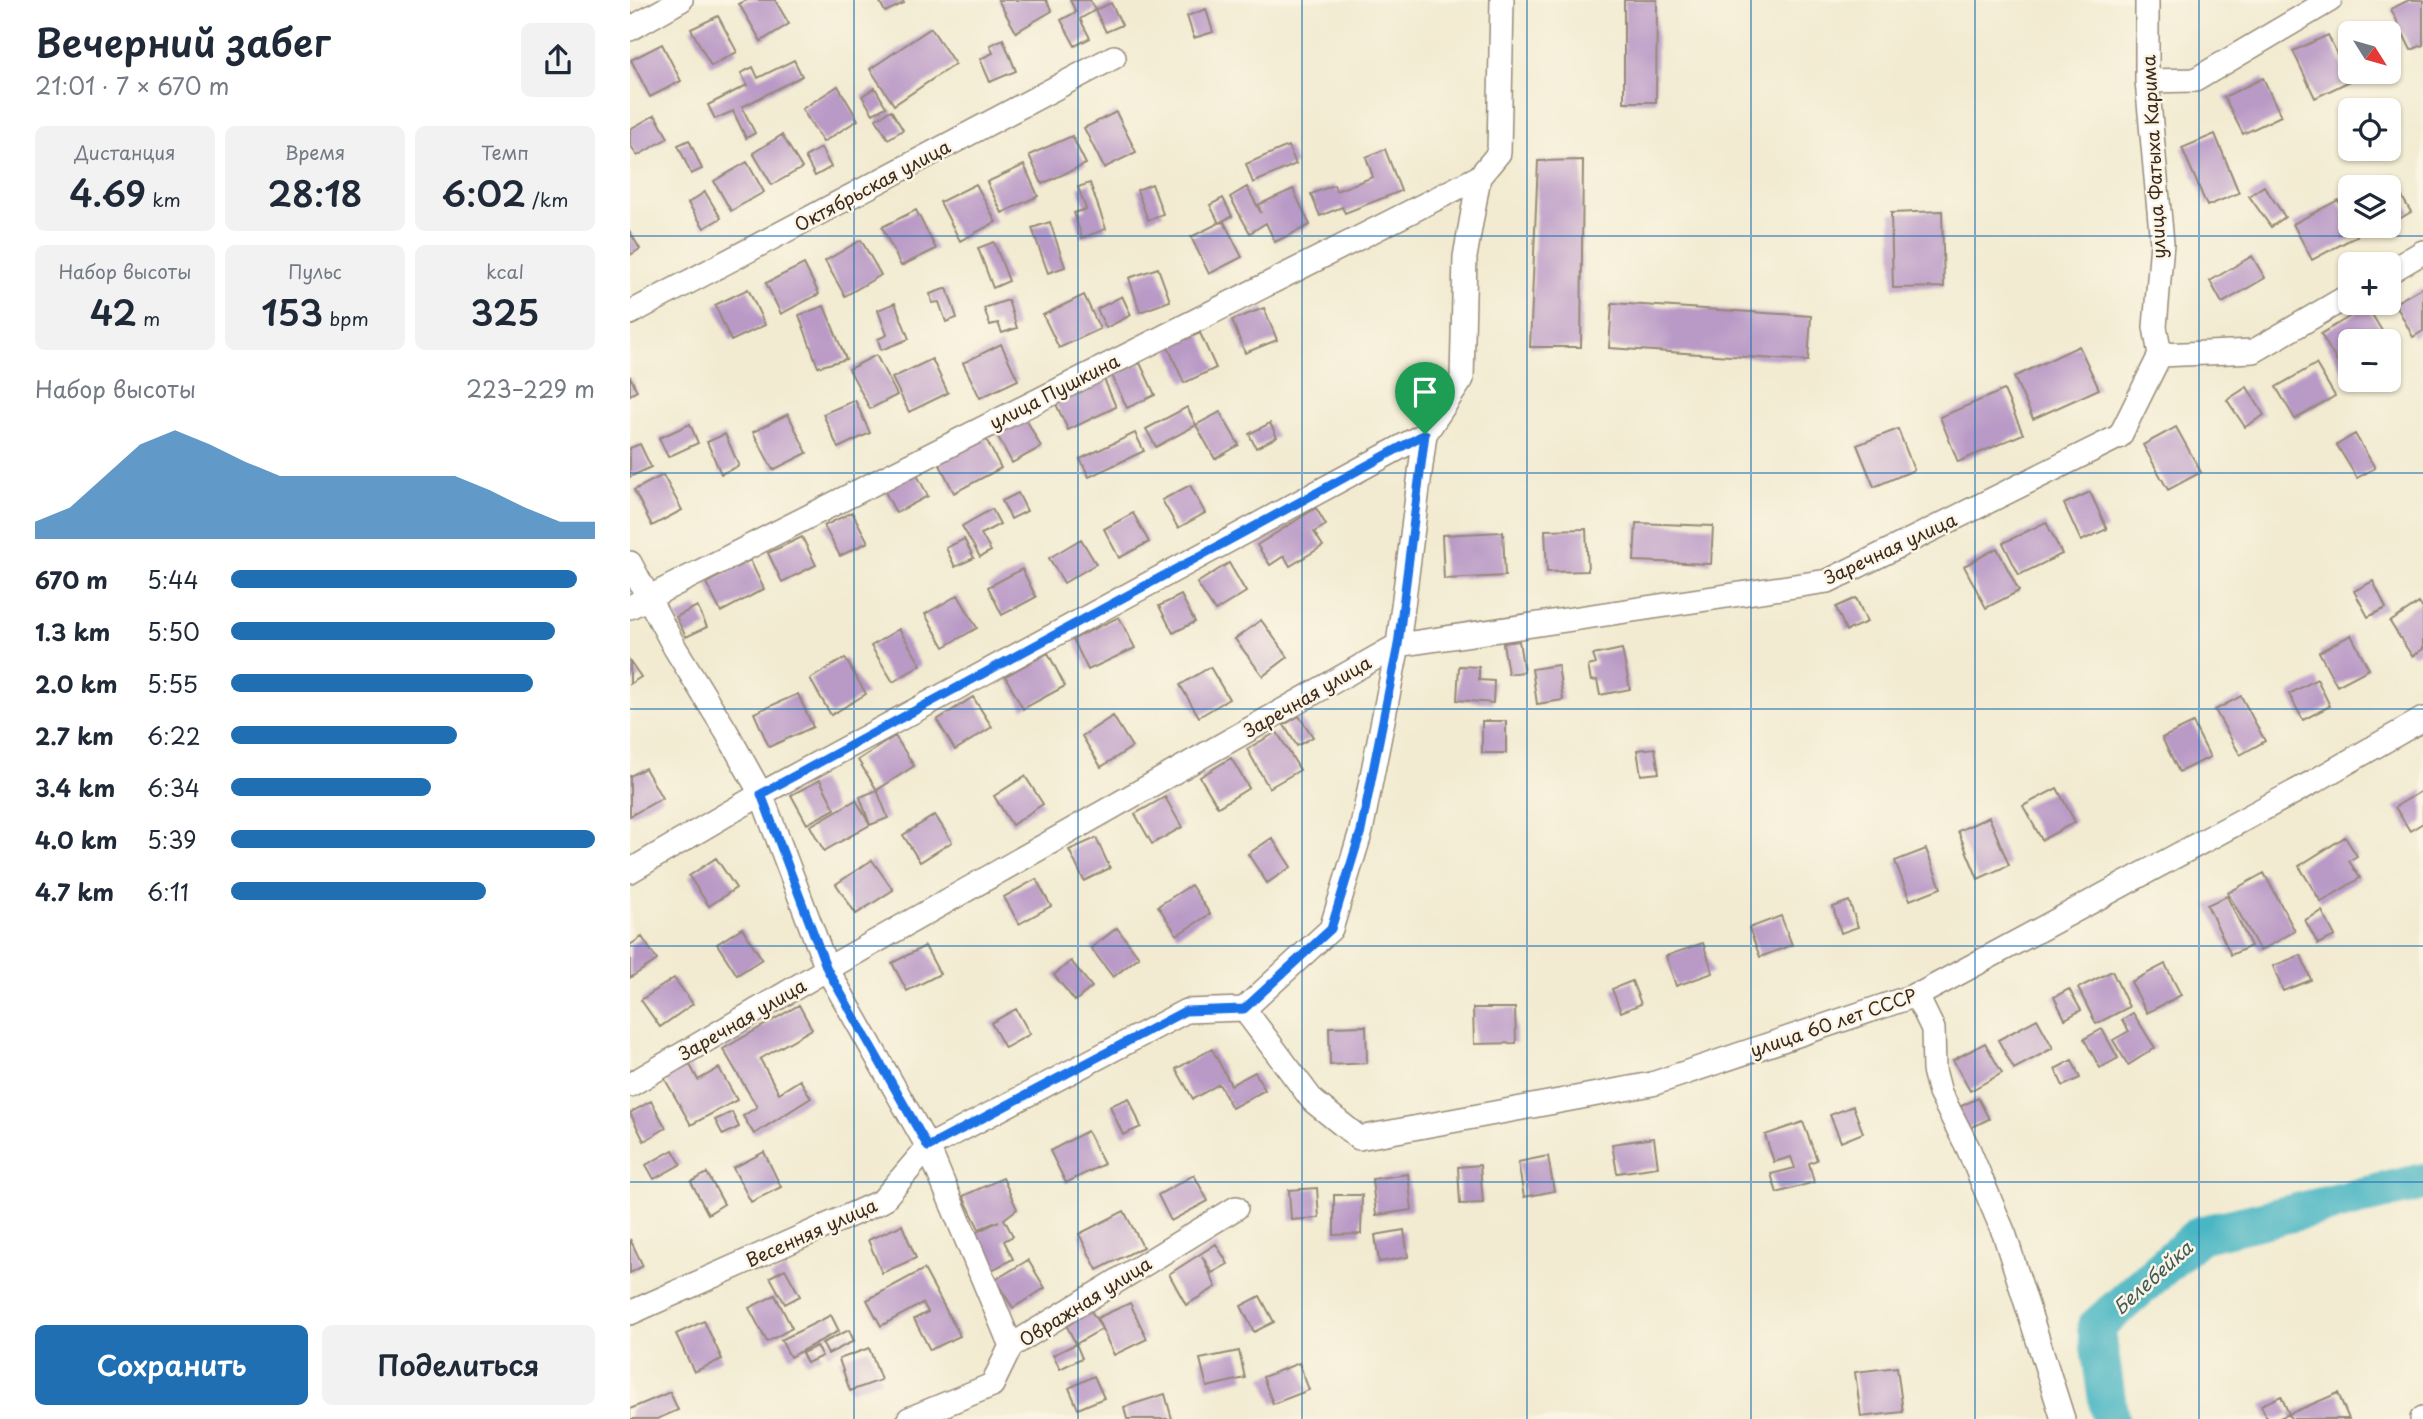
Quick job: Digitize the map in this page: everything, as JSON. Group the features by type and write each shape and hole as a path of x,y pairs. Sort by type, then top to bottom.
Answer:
{"street":[{"path":"630,29 681,0"},
{"path":"1244,1009 1331,929 1361,831 1398,645 1425,434 1462,379 1465,257 1479,177 1499,153 1502,0"},
{"name":"улица Фатыха Карима","path":"2147,0 2147,81 2162,243 2155,327 2160,355"},
{"path":"2147,81 2195,80 2330,0"},
{"name":"Октябрьская улица","path":"630,313 1114,57"},
{"name":"улица Пушкина","path":"639,602 1479,177"},
{"path":"2401,265 2423,252"},
{"path":"2160,355 2254,351 2338,302"},
{"name":"Заречная улица","path":"630,1085 827,969 1398,645 1828,581 2120,436 2160,355"},
{"path":"630,871 761,794 1425,434"},
{"path":"630,564 639,602 761,794 827,969 928,1147 1011,1346"},
{"name":"улица 60 лет СССР","path":"1244,1009 1313,1101 1359,1138 1652,1084 1916,994 2301,789 2423,719"},
{"path":"1916,994 1933,1029 1934,1070 1940,1093 1969,1148 2005,1236 2063,1419"},
{"name":"Весенняя улица","path":"630,1313 882,1201 928,1147 1185,1011 1244,1009"},
{"name":"Овражная улица","path":"909,1419 992,1385 1011,1346 1236,1208"}],"building":[{"path":"747,0 775,0 789,24 761,41 739,4"},
{"path":"879,0 902,0 904,3 885,12"},
{"path":"998,0 1046,0 1052,11 1016,32"},
{"path":"1070,0 1090,0 1095,10 1080,19 1090,38 1075,46 1061,20 1076,12"},
{"path":"1624,0 1657,0 1656,102 1624,102"},
{"path":"2409,0 2423,0 2423,45 2411,50 2401,30 2401,21 2397,21 2391,9"},
{"path":"1111,3 1122,25 1106,32 1095,10"},
{"path":"1206,9 1213,32 1194,38 1187,16"},
{"path":"718,16 737,52 711,66 691,29"},
{"path":"931,28 955,64 894,105 870,69"},
{"path":"2328,35 2338,56 2338,84 2344,84 2315,98 2293,51"},
{"path":"1003,39 1016,71 990,82 980,59 993,53 990,45"},
{"path":"662,44 681,81 650,97 631,60"},
{"path":"794,60 802,76 742,107 755,133 746,138 733,111 715,119 708,105 747,85 741,73 753,67 758,78"},
{"path":"2263,78 2281,116 2243,134 2224,97"},
{"path":"838,86 858,120 823,142 802,109"},
{"path":"875,88 886,107 873,114 862,96"},
{"path":"891,110 903,130 888,139 876,119"},
{"path":"1116,112 1136,152 1104,168 1084,128"},
{"path":"655,115 668,138 637,156 630,144 630,129"},
{"path":"2215,134 2239,193 2207,206 2182,148"},
{"path":"782,135 802,168 772,185 753,153"},
{"path":"1072,136 1086,164 1042,184 1029,155"},
{"path":"689,140 702,169 691,174 678,145"},
{"path":"1288,146 1296,164 1253,183 1246,164"},
{"path":"821,148 831,167 815,176 805,157"},
{"path":"1385,149 1401,191 1345,213 1342,207 1320,216 1311,194 1334,185 1336,191 1373,177 1366,157"},
{"path":"1583,160 1581,347 1530,347 1538,161"},
{"path":"747,162 764,192 731,211 714,181"},
{"path":"1024,165 1038,196 1002,213 987,182"},
{"path":"1090,183 1106,229 1082,238 1074,213 1086,209 1078,187"},
{"path":"976,184 996,222 960,241 940,202"},
{"path":"1152,184 1163,214 1148,220 1137,190"},
{"path":"2264,186 2285,217 2271,227 2249,196"},
{"path":"1247,187 1261,213 1258,205 1293,189 1310,225 1275,242 1266,223 1250,233 1230,197"},
{"path":"705,192 721,218 704,228 688,203"},
{"path":"2401,195 2411,212 2401,218"},
{"path":"1223,198 1232,216 1219,223 1210,205"},
{"path":"2338,200 2338,238 2353,238 2312,260 2293,224"},
{"path":"916,210 936,249 901,266 882,227"},
{"path":"1942,211 1944,287 1893,288 1891,213"},
{"path":"1050,222 1065,267 1048,273 1032,228"},
{"path":"1224,222 1242,257 1209,274 1191,237"},
{"path":"630,232 640,249 630,255"},
{"path":"861,240 881,275 845,296 825,261"},
{"path":"994,242 1009,281 993,288 978,248"},
{"path":"2252,256 2265,278 2222,303 2210,281"},
{"path":"804,264 819,294 781,314 766,283"},
{"path":"1158,268 1170,301 1140,312 1129,278"},
{"path":"2423,287 2423,331 2413,337 2401,314 2401,300"},
{"path":"947,288 957,318 946,322 939,302 932,303 930,294"},
{"path":"748,289 765,325 731,341 715,305"},
{"path":"1084,295 1100,329 1059,348 1043,315"},
{"path":"1122,296 1131,315 1106,328 1097,309"},
{"path":"1008,300 1017,328 1002,333 998,323 990,325 984,308"},
{"path":"895,303 909,339 881,350 878,339 887,335 878,310"},
{"path":"1612,303 1811,316 1808,361 1609,348"},
{"path":"824,306 846,359 818,367 799,315"},
{"path":"1264,308 1277,340 1245,353 1232,320"},
{"path":"2352,315 2372,315 2381,329 2338,329 2338,364 2321,334"},
{"path":"1200,333 1216,368 1184,383 1168,347"},
{"path":"1001,344 1018,380 980,398 963,363"},
{"path":"2079,346 2099,389 2033,419 2014,377"},
{"path":"876,355 897,395 870,409 849,369"},
{"path":"932,359 948,393 909,412 892,378"},
{"path":"1140,363 1155,395 1127,408 1112,376"},
{"path":"2316,364 2335,396 2295,419 2276,387"},
{"path":"630,376 637,391 630,395"},
{"path":"1104,379 1116,407 1068,430 1055,402"},
{"path":"2247,387 2264,415 2245,427 2227,400"},
{"path":"2004,390 2023,434 1958,462 1940,417"},
{"path":"855,400 870,433 838,448 823,414"},
{"path":"1187,407 1196,425 1156,447 1146,429"},
{"path":"1220,412 1239,445 1215,459 1196,425"},
{"path":"788,414 807,453 773,470 753,432"},
{"path":"1025,417 1041,447 1012,463 996,433"},
{"path":"1270,423 1277,437 1256,448 1249,434"},
{"path":"690,424 698,443 668,457 659,438"},
{"path":"2176,427 2201,472 2168,490 2143,445"},
{"path":"1898,429 1914,470 1874,487 1857,445"},
{"path":"1135,433 1144,451 1089,477 1080,459"},
{"path":"725,434 739,466 721,474 707,442"},
{"path":"2355,434 2375,468 2357,478 2337,445"},
{"path":"985,437 1001,468 954,493 938,461"},
{"path":"640,444 651,467 630,477 630,448"},
{"path":"915,471 928,496 896,513 883,488"},
{"path":"663,475 682,510 652,526 634,490"},
{"path":"1190,485 1205,513 1178,528 1162,500"},
{"path":"2090,492 2107,529 2081,541 2064,504"},
{"path":"1018,493 1027,511 1011,519 1002,501"},
{"path":"1316,508 1326,525 1314,532 1323,546 1290,566 1284,556 1270,565 1257,545"},
{"path":"992,509 1000,524 981,534 991,551 980,557 962,526"},
{"path":"852,512 868,542 840,556 824,526"},
{"path":"1133,513 1149,542 1119,558 1104,529"},
{"path":"2046,522 2062,554 2019,575 2003,543"},
{"path":"1636,523 1713,526 1711,564 1634,561"},
{"path":"1586,529 1588,571 1547,572 1545,530"},
{"path":"1503,532 1505,576 1444,579 1442,535"},
{"path":"802,537 816,565 782,582 768,553"},
{"path":"964,539 974,558 955,567 946,548"},
{"path":"1081,539 1096,564 1064,583 1049,558"},
{"path":"1997,548 2019,591 1986,608 1964,566"},
{"path":"750,560 764,589 721,612 706,583"},
{"path":"1229,563 1246,592 1215,611 1197,583"},
{"path":"1022,569 1036,597 1002,615 988,587"},
{"path":"2373,581 2386,608 2368,617 2354,591"},
{"path":"958,595 977,628 944,647 925,614"},
{"path":"1181,595 1195,622 1173,633 1159,606"},
{"path":"1856,598 1867,622 1846,631 1836,607"},
{"path":"2419,603 2423,609 2423,649 2412,656 2390,622"},
{"path":"697,606 707,627 686,637 676,617"},
{"path":"1119,617 1135,648 1088,670 1073,639"},
{"path":"1261,620 1288,657 1263,676 1235,639"},
{"path":"899,629 921,665 893,682 871,646"},
{"path":"2351,635 2369,669 2337,686 2319,652"},
{"path":"1519,641 1524,672 1508,674 1503,643"},
{"path":"1622,649 1630,689 1600,695 1597,680 1591,681 1588,666 1596,664 1593,655"},
{"path":"1048,653 1065,686 1023,709 1005,676"},
{"path":"845,658 866,694 831,715 810,679"},
{"path":"630,661 641,677 630,684"},
{"path":"1558,665 1563,700 1537,704 1532,669"},
{"path":"1459,666 1479,667 1479,680 1494,681 1493,703 1457,700"},
{"path":"1210,667 1229,699 1199,717 1180,685"},
{"path":"2317,679 2330,706 2303,720 2289,694"},
{"path":"798,694 813,727 769,747 754,713"},
{"path":"2241,696 2265,741 2240,755 2215,710"},
{"path":"973,697 992,727 955,750 937,720"},
{"path":"1113,716 1132,747 1101,767 1082,736"},
{"path":"1299,716 1313,737 1297,746 1284,725"},
{"path":"1482,721 1506,721 1506,753 1482,753"},
{"path":"2193,723 2210,757 2179,772 2162,738"},
{"path":"1277,732 1300,770 1269,788 1247,749"},
{"path":"895,736 914,766 877,790 858,760"},
{"path":"1655,748 1659,773 1641,775 1637,750"},
{"path":"1231,758 1249,788 1218,807 1200,777"},
{"path":"645,768 662,798 630,816 630,776"},
{"path":"1025,776 1043,804 1012,825 994,796"},
{"path":"820,780 835,809 807,824 791,795"},
{"path":"2057,788 2075,822 2042,840 2023,806"},
{"path":"877,790 888,818 870,825 860,797"},
{"path":"2423,790 2423,823 2410,831 2395,807"},
{"path":"1165,797 1182,827 1152,844 1135,814"},
{"path":"856,800 870,825 824,851 810,826"},
{"path":"935,815 952,842 920,862 903,835"},
{"path":"1989,817 2009,865 1978,879 1958,831"},
{"path":"2345,837 2357,856 2349,861 2360,878 2321,902 2299,866"},
{"path":"1096,838 1110,868 1084,881 1069,850"},
{"path":"1272,838 1291,867 1267,883 1248,854"},
{"path":"1926,849 1941,888 1910,900 1895,861"},
{"path":"716,858 736,888 709,906 689,876"},
{"path":"872,860 893,890 856,914 836,884"},
{"path":"2264,873 2295,931 2260,951 2228,893"},
{"path":"1036,879 1051,906 1019,924 1004,897"},
{"path":"1191,885 1210,914 1177,935 1158,906"},
{"path":"2227,896 2251,946 2231,955 2207,905"},
{"path":"1849,901 1858,927 1841,933 1833,907"},
{"path":"2322,911 2335,936 2318,944 2305,920"},
{"path":"1781,916 1792,945 1760,957 1749,928"},
{"path":"742,928 762,959 737,975 717,944"},
{"path":"1117,928 1139,957 1113,977 1091,948"},
{"path":"642,937 657,960 630,978 630,945"},
{"path":"1703,943 1713,973 1676,986 1666,956"},
{"path":"925,946 940,974 907,991 892,963"},
{"path":"2301,955 2311,980 2283,991 2273,966"},
{"path":"1071,961 1092,987 1075,1001 1054,975"},
{"path":"2165,964 2181,995 2147,1013 2131,982"},
{"path":"2112,971 2129,1007 2096,1024 2078,988"},
{"path":"674,978 693,1004 660,1027 641,1000"},
{"path":"1632,981 1641,1004 1621,1012 1612,989"},
{"path":"2069,989 2081,1010 2065,1019 2054,997"},
{"path":"799,1005 812,1029 760,1059 779,1093 800,1080 811,1098 754,1134 743,1116 757,1107 723,1049"},
{"path":"1473,1008 1515,1008 1516,1043 1474,1044"},
{"path":"1016,1009 1030,1034 1005,1048 991,1023"},
{"path":"2133,1013 2155,1048 2128,1065 2113,1040 2129,1031 2122,1020"},
{"path":"2037,1019 2053,1048 2014,1069 1998,1040"},
{"path":"1366,1026 1367,1063 1330,1065 1329,1027"},
{"path":"2102,1029 2118,1058 2100,1068 2084,1039"},
{"path":"1985,1043 2002,1073 1970,1091 1953,1060"},
{"path":"1212,1049 1231,1085 1255,1072 1265,1090 1232,1108 1219,1084 1193,1099 1176,1069"},
{"path":"687,1059 698,1080 719,1068 737,1100 691,1125 662,1074"},
{"path":"2072,1060 2080,1078 2063,1086 2055,1069"},
{"path":"1129,1098 1141,1127 1123,1135 1110,1106"},
{"path":"1978,1098 1989,1119 1966,1130 1955,1109"},
{"path":"651,1101 666,1128 644,1141 630,1113"},
{"path":"1853,1106 1863,1133 1841,1142 1830,1115"},
{"path":"732,1112 739,1127 723,1135 715,1120"},
{"path":"1803,1122 1817,1160 1809,1163 1814,1182 1777,1193 1771,1174 1795,1168 1791,1157 1774,1162 1765,1135"},
{"path":"1087,1131 1104,1164 1066,1183 1050,1151"},
{"path":"1654,1138 1658,1167 1617,1173 1612,1144"},
{"path":"673,1150 681,1164 654,1179 646,1165"},
{"path":"764,1152 781,1187 751,1202 733,1168"},
{"path":"1548,1156 1554,1191 1524,1197 1518,1162"},
{"path":"1480,1165 1483,1203 1460,1204 1458,1167"},
{"path":"707,1173 724,1204 708,1214 691,1182"},
{"path":"1408,1174 1412,1210 1376,1215 1372,1179"},
{"path":"1194,1175 1208,1201 1171,1221 1158,1195"},
{"path":"1003,1178 1017,1209 1004,1219 1013,1236 1004,1241 1013,1259 992,1270 973,1234 999,1221 979,1229 963,1196"},
{"path":"1317,1188 1319,1218 1291,1220 1289,1190"},
{"path":"1334,1195 1362,1195 1361,1234 1334,1235"},
{"path":"1124,1211 1143,1247 1097,1270 1079,1234"},
{"path":"902,1225 916,1258 882,1273 868,1240"},
{"path":"1404,1230 1408,1257 1379,1262 1375,1235"},
{"path":"630,1239 643,1266 630,1273"},
{"path":"1216,1244 1228,1264 1212,1273 1202,1256 1216,1287 1186,1305 1169,1274"},
{"path":"1028,1260 1045,1288 1013,1308 995,1280"},
{"path":"785,1269 800,1296 785,1304 770,1277"},
{"path":"924,1269 960,1336 930,1350 914,1319 928,1312 923,1303 881,1326 867,1300"},
{"path":"775,1295 792,1328 767,1342 749,1308"},
{"path":"1260,1296 1274,1322 1254,1332 1241,1306"},
{"path":"1130,1303 1147,1339 1114,1355 1097,1318"},
{"path":"1090,1309 1102,1329 1076,1344 1065,1323"},
{"path":"831,1315 839,1331 790,1357 781,1340"},
{"path":"704,1321 722,1359 694,1372 676,1334"},
{"path":"849,1330 854,1341 828,1354 822,1343"},
{"path":"1076,1344 1082,1358 1060,1369 1053,1355"},
{"path":"816,1346 822,1356 807,1363 802,1353"},
{"path":"869,1348 881,1380 850,1391 839,1359"},
{"path":"1239,1351 1245,1378 1207,1387 1200,1359"},
{"path":"1299,1363 1309,1390 1273,1404 1263,1377"},
{"path":"1897,1367 1903,1412 1861,1417 1855,1372"},
{"path":"1094,1376 1104,1398 1078,1409 1069,1388"},
{"path":"670,1392 678,1410 657,1419 630,1419 630,1409"},
{"path":"2338,1393 2349,1419 2291,1419 2289,1414"},
{"path":"1165,1394 1172,1419 1127,1419 1124,1407"},
{"path":"2281,1396 2289,1414 2277,1419 2267,1419 2261,1405"}],"waterway":[{"name":"Белебейка","path":"2110,1419 2096,1327 2199,1235 2423,1182"}],"route":[{"path":"1425,434 1398,645 1361,831 1331,929 1244,1009 1185,1011 928,1147 827,969 761,794 1425,434"}]}
